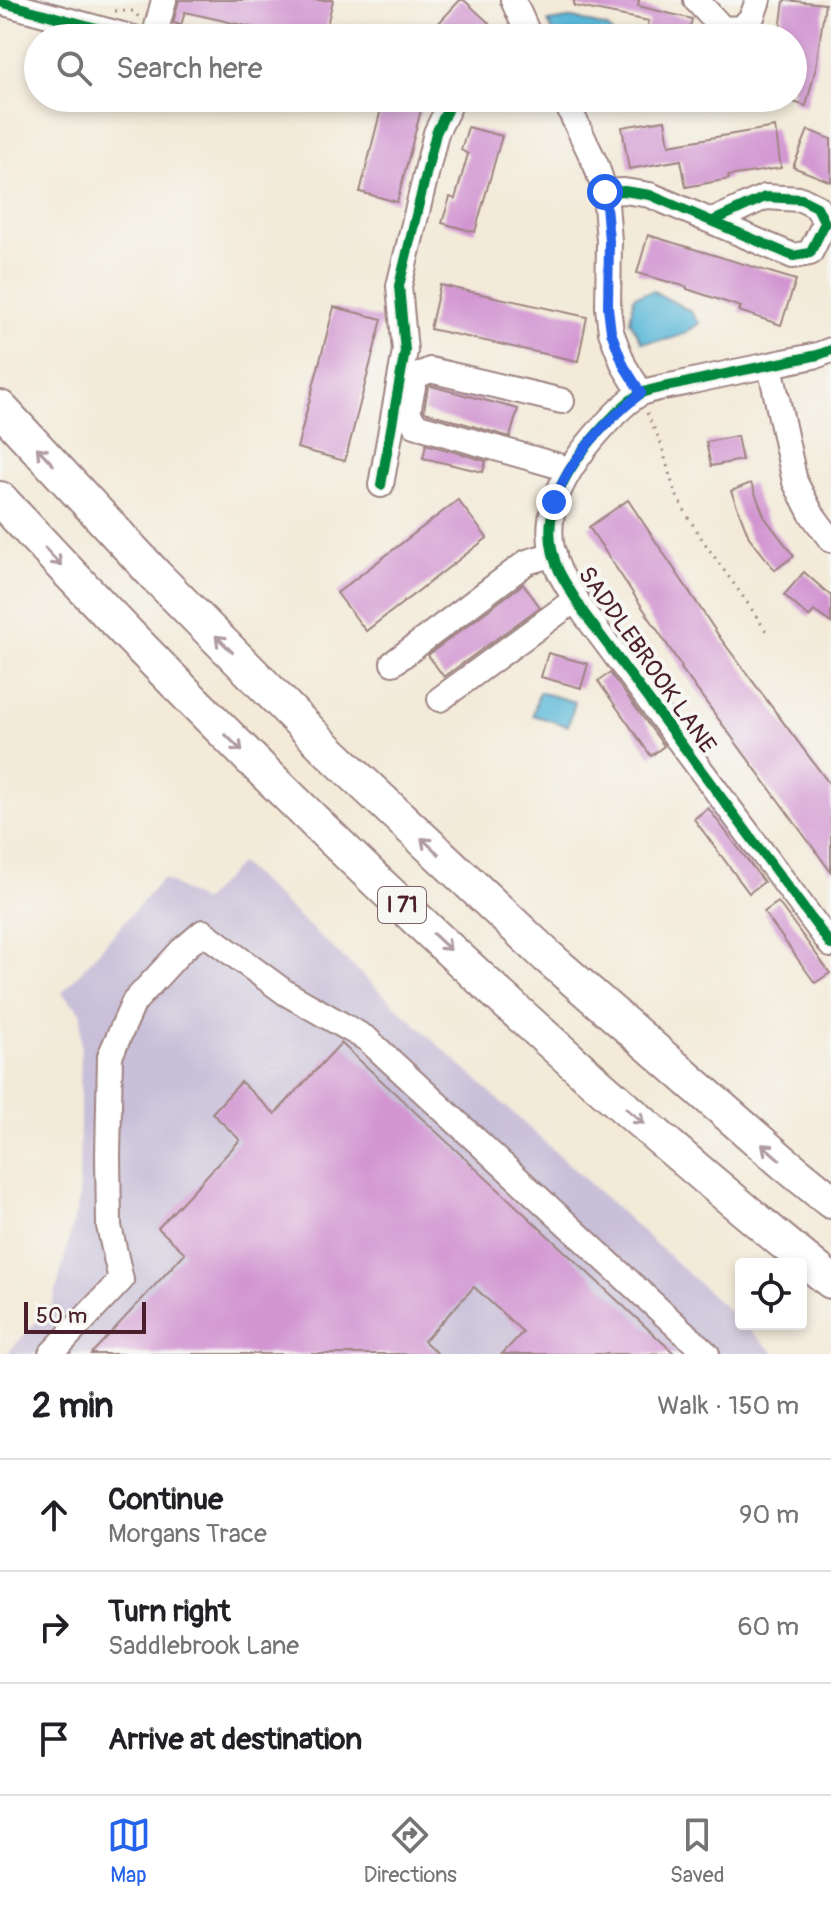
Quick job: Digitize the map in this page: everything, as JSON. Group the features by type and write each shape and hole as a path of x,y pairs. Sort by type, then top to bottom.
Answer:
{"highway":[{"name":"I 71","path":"0,408 156,576 327,749 548,957 831,1201"},
{"name":"I 71","path":"0,499 111,619 284,793 495,992 743,1210 831,1281"}],"street":[{"path":"513,0 520,24"},
{"path":"696,0 718,24"},
{"path":"746,24 752,17 758,0"},
{"path":"0,2 82,24"},
{"path":"381,485 405,351 399,286 436,133 446,112"},
{"path":"571,112 605,192 611,332 624,366 644,403"},
{"path":"605,192 650,195 713,221"},
{"name":"SADDLEBROOK LANE","path":"831,350 770,366 704,378 644,403 602,428 569,469 554,502 551,519 551,537 559,571 593,626 831,945"},
{"path":"770,366 795,482 811,513 831,540"},
{"path":"562,401 430,370 415,377 408,412 415,425 569,469"},
{"path":"393,663 527,562 554,554"},
{"path":"440,699 576,599"},
{"path":"51,1354 121,1280 109,1226 110,1056 134,1002 203,932 286,993 367,1039 707,1354"}],"path":[{"path":"112,11 134,11 144,24 142,14"},
{"path":"644,403 675,491 691,521 767,633"}],"shaded area":[{"path":"240,863 735,1317 735,1330 750,1330 776,1354 7,1354 53,1303 79,1200 81,1012 62,993 163,878 202,902"}],"water":[{"path":"574,18 594,24 549,24"},
{"path":"653,291 690,311 699,323 672,338 642,342 630,321 634,296"},
{"path":"539,692 575,702 568,726 533,715"}],"building":[{"path":"179,0 333,0 327,24 238,24 185,12 181,24 173,23"},
{"path":"460,0 464,0 489,23 488,24 438,24"},
{"path":"574,0 639,0 638,6 692,19 691,24 648,24 649,21 574,6"},
{"path":"784,0 825,4 816,67 807,102 807,24 781,24"},
{"path":"380,112 420,112 397,202 360,192"},
{"path":"665,120 669,145 775,127 781,168 728,176 729,179 686,187 681,160 629,169 622,127"},
{"path":"468,127 502,136 475,232 442,223 450,197 455,199 468,154 461,150"},
{"path":"808,130 831,139 831,182 793,167"},
{"path":"648,235 796,280 781,325 739,311 741,307 687,287 637,273"},
{"path":"440,285 587,317 578,361 430,329"},
{"path":"334,307 382,319 345,461 297,448"},
{"path":"428,387 518,409 510,437 425,412"},
{"path":"737,436 742,460 711,466 706,442"},
{"path":"426,444 486,461 483,472 423,458"},
{"path":"751,483 765,518 794,556 775,570 749,537 731,491"},
{"path":"458,500 487,538 366,631 337,593"},
{"path":"628,500 721,639 831,786 831,872 681,668 589,527"},
{"path":"804,572 831,596 831,623 814,611 809,617 784,595"},
{"path":"523,584 540,607 444,677 428,655"},
{"path":"548,653 588,664 581,688 541,677"},
{"path":"610,673 664,746 651,756 598,681"},
{"path":"708,808 764,882 749,893 694,819"},
{"path":"778,902 830,973 815,983 764,912"},
{"path":"341,1043 675,1354 502,1354 523,1332 474,1287 424,1341 438,1354 91,1354 185,1253 158,1228 240,1140 212,1113 241,1082 275,1114"}],"cycle path":[{"path":"0,2 82,24"},
{"path":"381,485 405,351 399,286 436,133 446,112"},
{"path":"605,192 650,195 793,256 810,253 825,223 817,207 801,199 765,197 713,221"},
{"path":"831,350 638,395 605,425 572,467 556,499 550,534 559,571 584,613 831,945"}],"route":[{"path":"554,502 569,469 585,448 641,393 624,366 611,332 605,192"}]}
